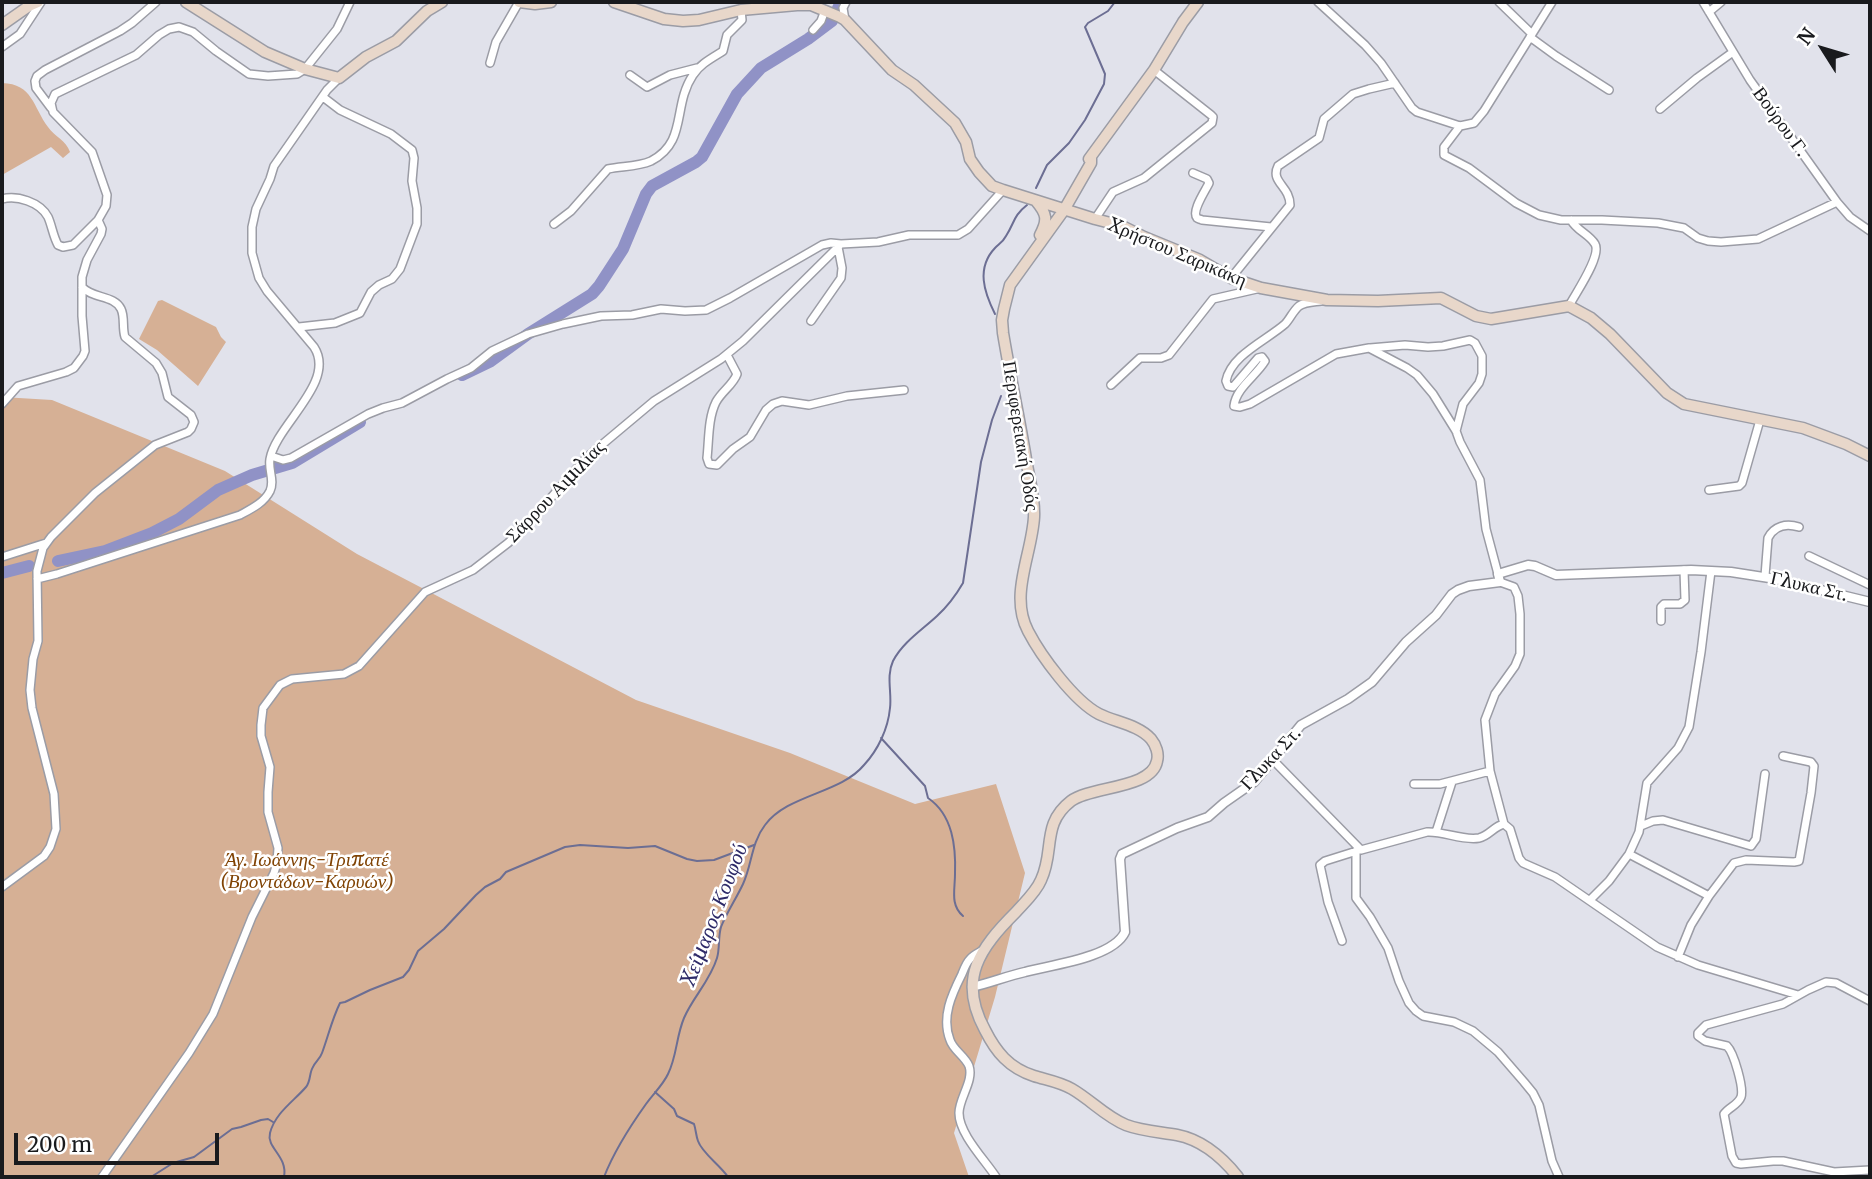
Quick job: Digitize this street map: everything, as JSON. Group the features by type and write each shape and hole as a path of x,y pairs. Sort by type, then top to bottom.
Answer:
{"main road":[{"path":"186,2 265,52 305,69 339,78 366,57 396,41 427,11 442,2"},
{"path":"519,2 551,2"},
{"path":"614,2 664,19 683,21 699,20 742,7 811,4"},
{"name":"Περιφερειακή Οδός","path":"1022,268 1062,209 1091,157 1154,70 1198,2"},
{"path":"2,25 34,3"},
{"name":"Χρήστου Σαρικάκη","path":"811,4 835,15 892,70 914,85 955,123 966,142 974,166 992,186 1003,191 1122,226 1200,260 1231,278 1261,288 1327,300 1441,298 1476,316 1491,319 1569,306"},
{"name":"Περιφερειακή Οδός","path":"972,987 974,971 984,950 1000,928 1039,886 1047,866 1051,827 1058,815 1083,795 1142,779 1156,766 1158,757 1150,737 1098,714 1071,691 1036,645 1022,615 1021,589 1031,541 1034,506 1002,320 1010,285 1040,235 1079,186 1091,163 1091,157"},
{"path":"1079,186 1075,200 1083,216"},
{"path":"1035,201 1044,211 1046,221 1040,235"},
{"path":"1569,306 1586,314 1610,334 1678,401 1692,407 1803,428 1870,456"},
{"path":"972,987 983,1027 1009,1064 1023,1072 1070,1088 1123,1124 1199,1142 1222,1158 1238,1177"}],"street":[{"path":"2,198 18,198 42,210 48,217 56,241 63,247 73,245 98,220 106,205 107,195 93,155 51,109 36,88 35,81 37,76 46,70 120,31 156,2"},
{"path":"51,109 54,96 62,89 136,55 159,35 179,27 193,32 249,74 298,74 337,29 350,2"},
{"path":"490,63 496,42 519,2"},
{"path":"813,30 821,21 835,15 846,2"},
{"path":"1318,2 1381,63 1412,108 1460,126 1471,124 1479,118 1552,2"},
{"path":"1499,2 1531,35 1564,61 1609,90"},
{"name":"Βούρου Γ.","path":"1703,2 1750,80 1837,202 1850,217 1870,231"},
{"path":"1709,12 1721,2"},
{"path":"2,47 20,34 34,3"},
{"path":"630,75 647,87 664,77 698,68 723,51 727,35 742,20 742,7"},
{"path":"1660,109 1732,52"},
{"path":"554,224 571,211 608,169 641,164 669,147 674,139 683,95 698,68"},
{"path":"1095,219 1113,192 1144,178 1212,123 1211,115 1154,70"},
{"path":"37,575 57,575 240,515 264,500 273,479 270,459 282,434 310,390 319,369 318,354 259,278 252,253 252,227 256,209 274,166 339,78"},
{"path":"1231,278 1290,205 1288,192 1276,176 1278,166 1319,138 1324,119 1353,94 1395,83"},
{"path":"299,327 335,323 359,314 371,292 395,276 400,269 417,224 412,150 391,134 340,110 323,97"},
{"path":"1460,126 1444,148 1444,155 1469,168 1528,211 1549,219 1658,223 1684,228 1698,238 1721,242 1758,239 1837,202"},
{"path":"1193,173 1207,179 1209,183 1196,207 1195,215 1198,218 1271,227"},
{"path":"270,459 291,458 368,414 402,403 471,368 492,351 528,334 601,316 632,315 661,309 706,310 822,245 878,242 909,235 958,235 968,229 1003,191"},
{"path":"2,404 18,386 66,372 80,361 85,351 83,274 101,234 98,220"},
{"path":"1569,306 1587,274 1596,249 1595,244 1570,220"},
{"path":"811,321 841,278 839,245"},
{"name":"Σάρρου Αιμιλίας","path":"102,1177 189,1053 213,1014 252,917 274,873 278,848 268,812 270,767 261,736 261,725 264,708 276,690 288,680 337,675 355,668 425,592 464,575 490,558 525,527 586,458 653,401 727,355 771,315 839,245"},
{"path":"2,887 44,856 56,829 54,794 30,690 38,641 37,575 45,545 95,493 155,445 188,432 194,422 191,415 169,397 156,363 125,337 122,313 118,305 112,300 88,293 82,287"},
{"path":"1111,385 1138,359 1169,355 1213,299 1261,288"},
{"path":"1327,300 1300,306 1283,326 1250,348 1229,372 1227,384 1234,386 1259,357 1263,358 1264,363 1243,387 1234,401 1234,406 1250,404 1330,357 1369,348 1405,345 1436,347 1470,340 1478,346 1482,356 1482,374 1479,383 1463,404 1456,431"},
{"path":"1369,348 1417,375 1433,394 1456,431 1481,483 1486,528 1499,578 1514,587 1518,596 1521,649 1515,666 1499,687 1486,714 1485,724 1490,771 1504,824 1510,829 1519,858 1523,863 1555,877 1657,947 1678,957 1798,995"},
{"path":"727,355 737,374 718,399 712,413 707,458 711,465 717,465 750,436 765,410 774,404 782,401 809,405 847,396 904,390"},
{"path":"1709,490 1739,486 1742,483 1759,420"},
{"path":"1765,576 1770,534 1785,525 1799,527"},
{"path":"2,557 45,545"},
{"path":"1809,556 1870,586 1866,600"},
{"name":"Γλυκα Στ.","path":"972,987 1067,963 1097,953 1118,942 1123,936 1125,924 1121,856 1131,849 1208,817 1254,782 1292,734 1371,682 1458,590 1499,578 1528,565 1556,575 1685,570 1751,574 1866,600"},
{"path":"1661,621 1661,607 1664,604 1680,604 1685,600 1685,570"},
{"path":"1590,900 1609,881 1629,854 1641,825 1647,783 1678,748 1689,727 1711,571"},
{"path":"1678,957 1689,929 1709,896 1737,861 1799,861 1814,766 1807,761 1783,756"},
{"path":"1273,760 1359,850 1355,896 1388,948 1399,981 1412,1007 1423,1016 1454,1022 1473,1031 1498,1052 1533,1093 1539,1105 1552,1161 1559,1177"},
{"path":"1414,784 1452,782 1490,771"},
{"path":"1641,825 1663,820 1751,846 1756,839 1765,774"},
{"path":"1436,832 1452,782"},
{"path":"1342,941 1328,902 1320,865 1325,861 1427,832 1475,839 1504,824"},
{"path":"1629,854 1709,896"},
{"path":"984,950 968,962 950,1001 946,1023 950,1043 970,1069 960,1107 960,1122 996,1177"},
{"path":"1870,1001 1830,982 1783,1004 1706,1025 1699,1031 1702,1040 1727,1046 1733,1054 1742,1093 1737,1103 1724,1114 1732,1156 1737,1163 1783,1161 1834,1172 1870,1170"}],"green space":[{"path":"2,83 20,87 26,92 48,127 66,144 70,152 63,158 51,147 2,175"},
{"path":"162,300 216,327 226,342 198,386 157,350 139,339 158,301"},
{"name":"Άγ. Ιωάννης-Τριπατέ (Βροντάδων-Καρυών)","path":"2,397 52,400 225,471 357,554 636,700 790,753 915,804 996,784 1025,873 995,997 954,1133 969,1177 2,1177"}],"waterway":[{"path":"462,375 491,361 592,294 623,249 646,194 652,186 702,157 737,94 761,68 832,21 841,2"},
{"name":"Χείμαρος Κουφού","path":"1036,188 1047,165 1069,143 1085,120 1104,84 1105,74 1085,27 1108,11 1115,2"},
{"name":"Χείμαρος Κουφού","path":"995,314 985,289 985,264 1027,205"},
{"name":"Χείμαρος Κουφού","path":"604,1177 628,1130 668,1074 684,1018 714,966 721,927 743,884 760,832 775,815 854,775 869,759 878,746 889,716 890,673 893,661 907,642 945,608 963,583 981,462 1001,396"},
{"path":"58,561 105,551 152,533 179,519 218,490 252,475 292,463 360,422"},
{"path":"2,573 29,566"},
{"path":"881,738 925,786 928,798 948,822 955,853 955,902 963,916"},
{"path":"284,1177 283,1163 271,1143 272,1126 280,1113 308,1085 340,1003 403,977 418,951 444,929 476,895 506,872 565,847 580,845 628,848 655,846 697,861 714,860 754,845"},
{"path":"655,1092 674,1109 677,1116 694,1124 700,1146 728,1177"},
{"path":"151,1177 173,1163 194,1157 232,1129 261,1120 268,1119 273,1122"}]}
